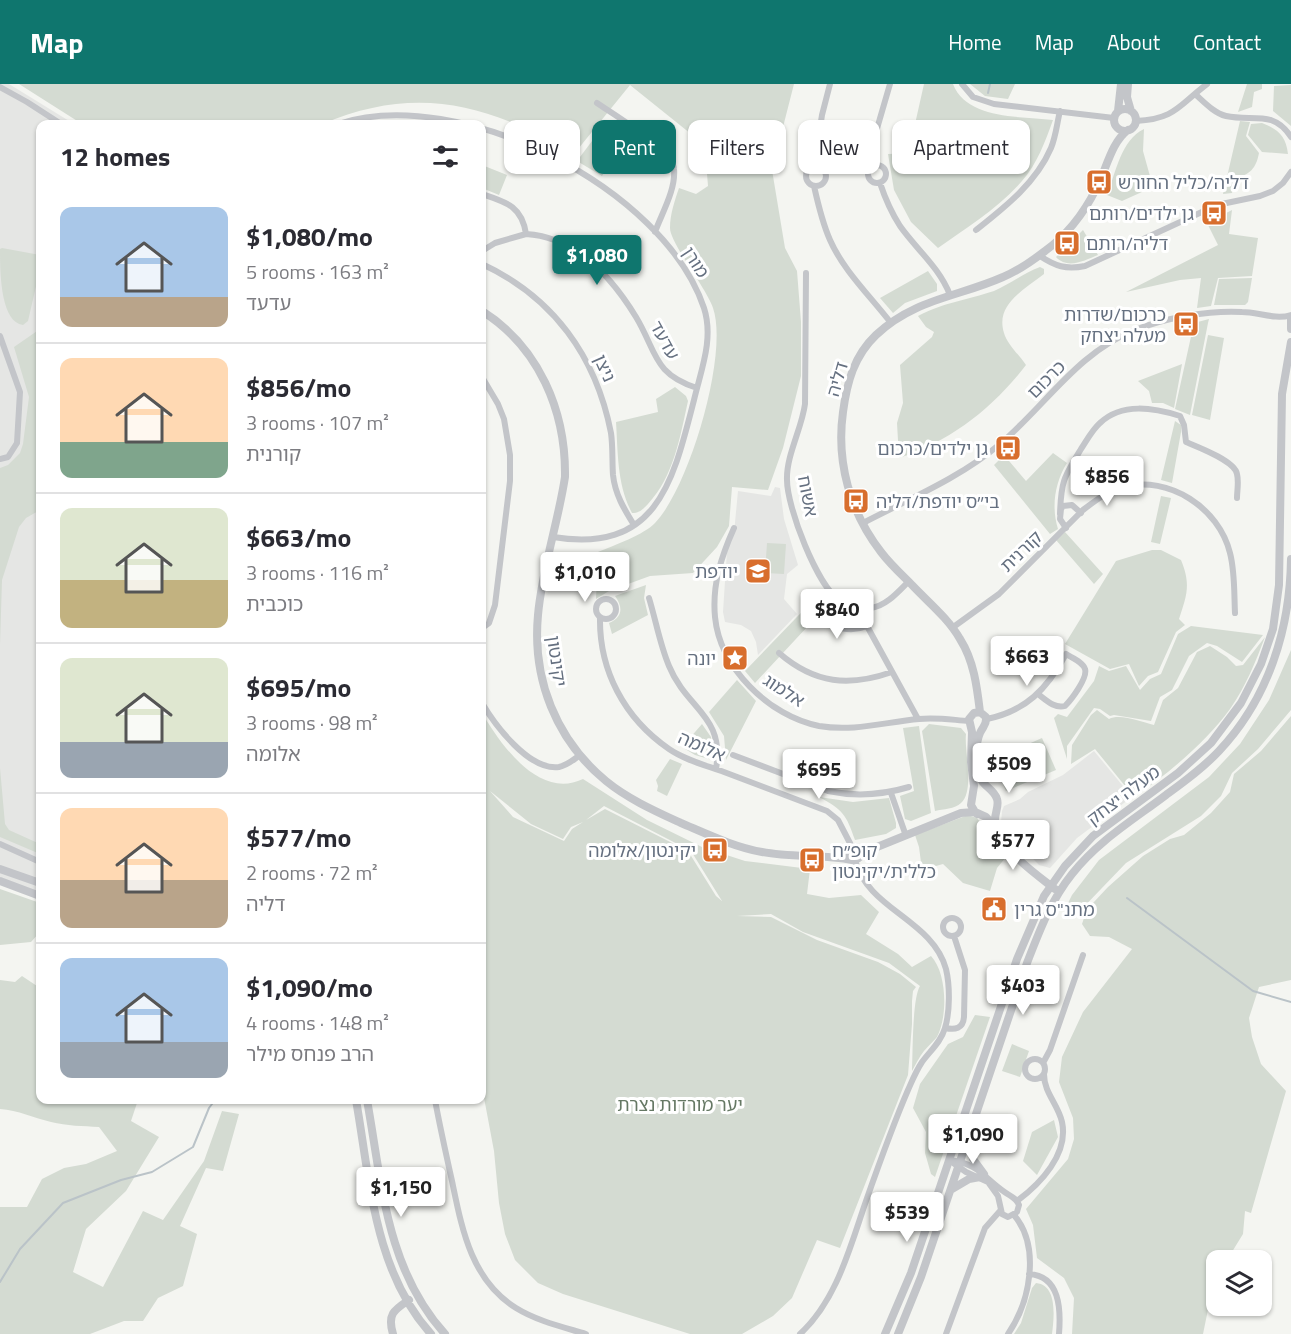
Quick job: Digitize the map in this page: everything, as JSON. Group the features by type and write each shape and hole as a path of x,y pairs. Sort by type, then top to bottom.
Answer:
{"street":[{"path":"821,120 830,84"},
{"path":"880,120 890,84"},
{"path":"962,84 973,97 1004,106 1116,114 1125,109 1131,111"},
{"path":"1121,84 1116,114 1118,128 1128,130 1136,121 1166,117 1177,111 1207,84"},
{"path":"1128,84 1127,97 1136,121"},
{"path":"0,87 55,120"},
{"path":"1195,94 1222,115 1272,120 1291,137"},
{"path":"597,103 661,148 672,161 674,179 656,232"},
{"path":"976,231 1010,203 1034,178 1052,146 1060,111"},
{"name":"מורן","path":"352,120 388,113 434,113 471,120"},
{"name":"מורן","path":"486,124 511,132 553,152 593,177 639,213 678,260 696,289 706,318 708,340 683,444 666,490 656,506 634,525 613,536 588,541 553,537"},
{"name":"דליה","path":"1116,147 1118,128"},
{"name":"דליה","path":"980,712 972,664 960,639 882,554 863,523 844,477 841,445 847,386 858,359 875,336 891,323 922,304 1002,278 1040,256 1065,234 1083,212 1122,135 1128,130"},
{"path":"869,174 868,177 873,182 880,183 885,179 886,171 880,166"},
{"path":"1040,256 1059,267 1084,266 1217,205 1273,191 1291,172"},
{"path":"807,174 809,183 814,186 818,207 830,241 838,255 891,323"},
{"path":"814,186 823,182 824,174"},
{"path":"880,183 899,225 936,268 950,295"},
{"path":"486,196 514,208 521,216 526,234 495,243 486,249"},
{"name":"עדעד","path":"526,234 554,238 579,251 592,262 635,316 664,370 681,383 697,388"},
{"name":"ניצן","path":"486,266 512,279 543,304 570,334 583,355 607,415 612,436 617,494 634,525"},
{"name":"אשוח","path":"806,273 805,404 803,419 787,470 789,494 802,537 812,560 833,594 840,601 864,609"},
{"name":"כרכום","path":"863,523 951,478 998,446 1090,356 1120,336 1156,323 1203,314 1241,312 1270,316 1291,315"},
{"name":"יקינטון","path":"486,314 512,335 530,357 547,386 560,420 565,477 537,616 542,682 553,716 573,747 607,782 637,802 725,842 788,857 853,854"},
{"name":"כרכום","path":"1270,316 1284,321 1291,328"},
{"path":"1291,319 1291,328"},
{"path":"0,336 20,392 17,444 8,457 0,459"},
{"name":"מעלה יצחק","path":"885,1334 911,1273 1025,937 1051,886 1065,866 1093,836 1178,773 1211,743 1240,703 1261,664 1273,629 1279,585 1282,394 1291,342"},
{"path":"486,384 504,419 510,455 510,481 495,605 486,625"},
{"path":"1066,528 1060,514 1061,488 1067,472 1095,428 1112,414 1123,410 1150,409 1180,416 1184,425 1186,442 1207,451 1234,468 1237,473 1237,498"},
{"name":"קורנית","path":"952,628 999,594 1097,499 1109,492 1135,485 1162,487 1175,491 1201,506 1218,525 1230,553 1235,613"},
{"path":"1061,488 1062,496 1081,513"},
{"path":"1060,514 1063,506 1072,504"},
{"name":"אלמוג","path":"734,528 725,548 716,581 715,617 718,633 735,668 758,694 787,713 818,726 855,728 918,719 970,724"},
{"name":"מעלה יצחק","path":"898,1334 918,1286 1035,941 1059,892 1073,873 1101,844 1195,773 1219,751 1234,732 1258,695 1271,669 1280,643 1287,607 1291,560"},
{"path":"908,582 884,604 864,609 867,626 918,719"},
{"path":"650,598 669,666 681,688 714,730 718,747 716,769"},
{"path":"816,613 840,629 851,630 867,626"},
{"name":"אלומה","path":"600,617 600,639 604,661 616,692 628,709 658,740 669,749 826,811 838,820 853,854 859,875 868,888 886,905 913,924 939,953 948,980 948,1009 945,1028"},
{"path":"779,653 813,675 843,682 872,679 892,672"},
{"path":"987,719 1010,713 1038,694 1056,673 1066,654 1084,667 1086,671 1084,678 1065,706 1056,706 1038,694"},
{"path":"486,709 504,734 538,763 560,767 580,755"},
{"path":"997,809 990,815 980,816 972,809 974,786 970,724 972,715 980,712 987,719 978,738 977,766 982,782 998,801 997,809 995,822 999,833"},
{"path":"970,724 976,729 982,729"},
{"path":"734,755 828,791 861,795 891,793 909,787"},
{"path":"954,816 978,791 990,790"},
{"path":"891,793 906,836"},
{"path":"853,854 877,847 954,816 974,812 986,817 1020,860 1059,892"},
{"path":"0,844 36,860"},
{"path":"0,869 36,882"},
{"path":"0,881 36,894"},
{"path":"800,1334 822,1308 839,1277 885,1146 922,1063 936,1046 945,1028 952,1030 959,1028 963,1022 965,970 954,936"},
{"path":"1043,1063 1050,1050 1083,955"},
{"path":"1000,1202 1003,1198 1015,1198 1029,1192 1046,1174 1058,1153 1061,1142 1062,1123 1048,1093 1045,1067 1036,1059 1027,1063 1025,1073 1048,1093"},
{"path":"1033,1080 1040,1079 1044,1074"},
{"path":"357,1104 382,1242 390,1267 407,1302 430,1334"},
{"path":"368,1104 389,1224 400,1263 416,1296 445,1334"},
{"path":"436,1104 462,1230 472,1258 481,1273 515,1308 530,1316 586,1334"},
{"path":"970,1132 973,1159 982,1176 1015,1198 1019,1209 1014,1215 1005,1216 1000,1211"},
{"path":"946,1334 986,1228 1000,1211 1000,1202 992,1187 972,1166 959,1165 949,1160"},
{"path":"951,1190 969,1179 982,1176"},
{"path":"1008,1334 1023,1306 1029,1274 1026,1241 1021,1224 1014,1215"},
{"path":"1029,1274 1042,1276 1051,1283 1059,1312 1059,1334"},
{"path":"393,1334 390,1325 394,1310 416,1296"}],"shaded area":[{"path":"0,84 9,84 68,120 36,120 36,897 0,884"},
{"name":"יודפת","path":"775,487 780,488 784,519 798,565 787,574 784,599 797,614 758,655 751,631 741,625 725,622 723,612 727,551 734,533 738,491 771,496"},
{"path":"1094,751 1132,797 1077,838 1050,868 1039,865 1003,828 1001,823 1004,806 1063,775"}],"green space":[{"path":"19,84 794,84 785,120 688,120 688,132 630,85 602,120 592,120 592,132 580,147 580,120 504,120 452,105 421,103 389,105 334,120 76,120"},
{"path":"924,84 953,84 960,96 982,110 996,114 1053,120 1044,144 1030,169 1030,120 916,120"},
{"path":"970,84 1015,84 1008,99 985,96"},
{"path":"1247,84 1262,84 1262,89 1254,92 1252,107 1238,112"},
{"path":"1291,85 1291,126 1273,111 1274,86"},
{"path":"1240,121 1250,122 1246,136 1259,153 1258,159 1252,170 1235,179 1232,193 1223,194"},
{"path":"1262,123 1280,134 1288,154 1262,152 1248,135 1251,124"},
{"path":"1144,129 1143,151 1153,187 1122,201 1107,195 1125,149 1136,134"},
{"path":"592,141 592,170 580,163 580,157"},
{"path":"888,154 892,154 892,174 1027,174 1013,191 993,209 938,248 911,222 894,190"},
{"path":"486,167 507,175 499,195 486,190"},
{"path":"707,174 773,174 785,248 797,271 801,322 801,376 783,448 768,490 732,487 729,526 717,547 693,573 650,576 609,591 596,599 598,552 644,531 655,523 668,506 681,481 703,420 715,356 716,329 713,308 676,244 670,228 679,188 696,194 708,186"},
{"path":"1232,210 1229,234 1258,238 1252,276 1218,278 1211,306 1197,308 1201,278 1180,280 1126,292 1218,245 1207,223"},
{"path":"1083,230 1098,255 1071,263 1061,261 1056,257"},
{"path":"0,249 36,254 36,286 28,321 23,325 15,322 6,305 0,269"},
{"path":"1040,267 1044,269 1044,274 1020,292 1007,306 1002,323 1008,341 1026,365 1000,395 970,421 936,442 899,458 897,423 903,403 900,365 932,337 934,332 926,327 918,316 947,304 994,291"},
{"path":"928,271 937,284 937,291 905,303 893,313 880,298"},
{"path":"1252,278 1248,302 1245,305 1214,305 1219,279"},
{"path":"1209,319 1190,415 1175,409 1194,323"},
{"path":"36,332 36,512 26,518 19,527 2,580 0,645 0,468 8,465 20,453 29,397 14,347"},
{"path":"1208,335 1224,338 1210,420 1192,415"},
{"path":"1182,364 1174,408 1163,403 1152,403 1149,391 1138,381"},
{"path":"675,387 686,396 688,401 675,456 657,493 643,509 632,513 621,480 616,422 658,412 656,399"},
{"path":"1175,421 1181,425 1181,432 1172,483 1161,480"},
{"path":"1053,453 1067,463 1055,495 1058,529 1050,534 994,465 1004,455 1026,481"},
{"path":"1161,496 1171,498 1160,544 1151,542"},
{"path":"1065,532 1103,574 1094,584 1056,540"},
{"path":"767,543 786,544 784,574 765,573"},
{"path":"1152,550 1161,550 1181,560 1187,589 1179,619 1185,625 1176,632 1158,672 1148,676 1139,686 1129,664 1110,669 1065,644 1116,561"},
{"path":"646,585 644,598 648,615 612,634 609,623 617,618 620,611 615,596"},
{"path":"822,591 834,604 858,614 859,622 838,622 821,612 755,683 745,671"},
{"path":"1191,626 1263,635 1242,662 1217,646 1207,643 1189,656 1172,690 1160,697 1151,721 1110,716 1094,708 1067,746 1067,759 1054,718 1058,714 1067,717 1094,681 1099,666 1109,671 1126,666 1140,690 1150,679 1161,674 1178,634"},
{"path":"1265,637 1245,683 1221,721 1186,757 1134,797 1095,749 1071,764 1072,745 1091,715 1097,710 1109,719 1125,717 1154,725 1163,700 1178,688 1197,652 1210,646 1236,666 1243,665"},
{"path":"1291,650 1291,710 1258,749 1232,773 1221,796 1201,816 1126,863 1076,915 1065,909 1072,895 1099,860 1209,777 1240,744 1269,700"},
{"path":"737,680 756,701 726,760 724,736 709,712"},
{"path":"1291,716 1291,980 1259,987 1249,1018 1252,1037 1261,1064 1286,1091 1251,1213 1245,1211 1243,1234 1233,1250 1206,1250 1207,1316 1203,1334 1072,1334 1074,1298 1064,1278 1037,1258 1033,1225 1026,1209 1068,1159 1074,1139 1073,1118 1059,1082 1062,1057 1083,1012 1132,949 1109,937 1090,936 1082,924 1093,903 1143,856 1170,839 1184,835 1211,813 1230,792 1234,774 1261,751"},
{"name":"יער מורדות נצרת","path":"486,719 511,753 537,776 551,782 567,784 583,779 647,820 702,847 745,861 810,869 807,894 829,898 861,895 879,912 866,934 898,954 912,967 931,956 940,973 944,995 941,1028 912,1071 914,1014 920,986 889,963 803,932 771,914 737,916 771,917 817,940 878,962 900,974 916,987 912,1001 908,1075 840,1248 817,1240 792,1298 773,1316 742,1334 690,1334 563,1294 538,1283 515,1260 505,1234 499,1203 494,1151 485,1104","holes":["490,791 531,824 563,839 571,827 583,822 572,829 564,841 513,817","604,806 691,851 722,901 716,896 688,851 605,809 586,820"]},
{"path":"702,724 711,737 712,760 695,755 682,747"},
{"path":"929,724 961,728 966,734 968,780 965,797 956,806 935,811 922,731"},
{"path":"919,726 931,813 911,821 905,819 900,796 914,791 903,728"},
{"path":"1042,738 1056,770 1006,791 992,760"},
{"path":"670,759 682,764 667,796 657,791 656,780"},
{"path":"0,768 5,824 9,830 36,842 36,852 0,837"},
{"path":"819,797 853,802 889,798 896,828 886,834 855,840 843,814"},
{"path":"968,815 977,818 1006,857 997,868 990,891 963,883 943,864 922,870 915,835"},
{"path":"0,889 36,902 36,936 31,942 0,945"},
{"path":"22,976 36,985 36,1104 137,1104 131,1121 159,1137 126,1191 86,1229 73,1272 103,1287 143,1211 163,1220 204,1161 222,1111 239,1114 223,1171 206,1168 180,1226 197,1234 183,1286 158,1298 143,1321 124,1321 90,1334 0,1334 0,1207 27,1207 42,1179 64,1168 86,1164 117,1151 99,1127 57,1123 0,1109 0,980 15,982"},
{"path":"975,1015 990,1017 935,1177 931,1174 925,1153 926,1132 913,1108 920,1084 948,1044 963,1037"},
{"path":"1012,1044 1029,1051 1020,1077 1002,1071"},
{"path":"1054,1120 1058,1137 1037,1175 1023,1161 1032,1132"},
{"path":"1036,1283 1043,1285 1051,1296 1054,1311 1052,1334 1014,1334 1021,1323 1032,1288"}],"waterway":[{"path":"988,93 990,84"},
{"path":"1127,898 1253,991 1291,1002"},
{"path":"0,1282 20,1249 63,1203 121,1180 152,1172 193,1147 212,1104"}],"place":[{"name":"דליה/כליל החורש","path":"1099,182"},
{"name":"גן ילדים/רותם","path":"1214,213"},
{"name":"דליה/רותם","path":"1067,243"},
{"name":"כרכום/שדרות מעלה יצחק","path":"1186,324"},
{"name":"גן ילדים/כרכום","path":"1008,448"},
{"name":"בי״ס יודפת/דליה","path":"856,501"},
{"name":"יודפת","path":"758,571"},
{"name":"יונה","path":"735,658"},
{"name":"יקינטון/אלומה","path":"715,850"},
{"name":"קופ״ח כללית/יקינטון","path":"812,860"},
{"name":"מתנ\"ס גרין","path":"994,909"}]}
